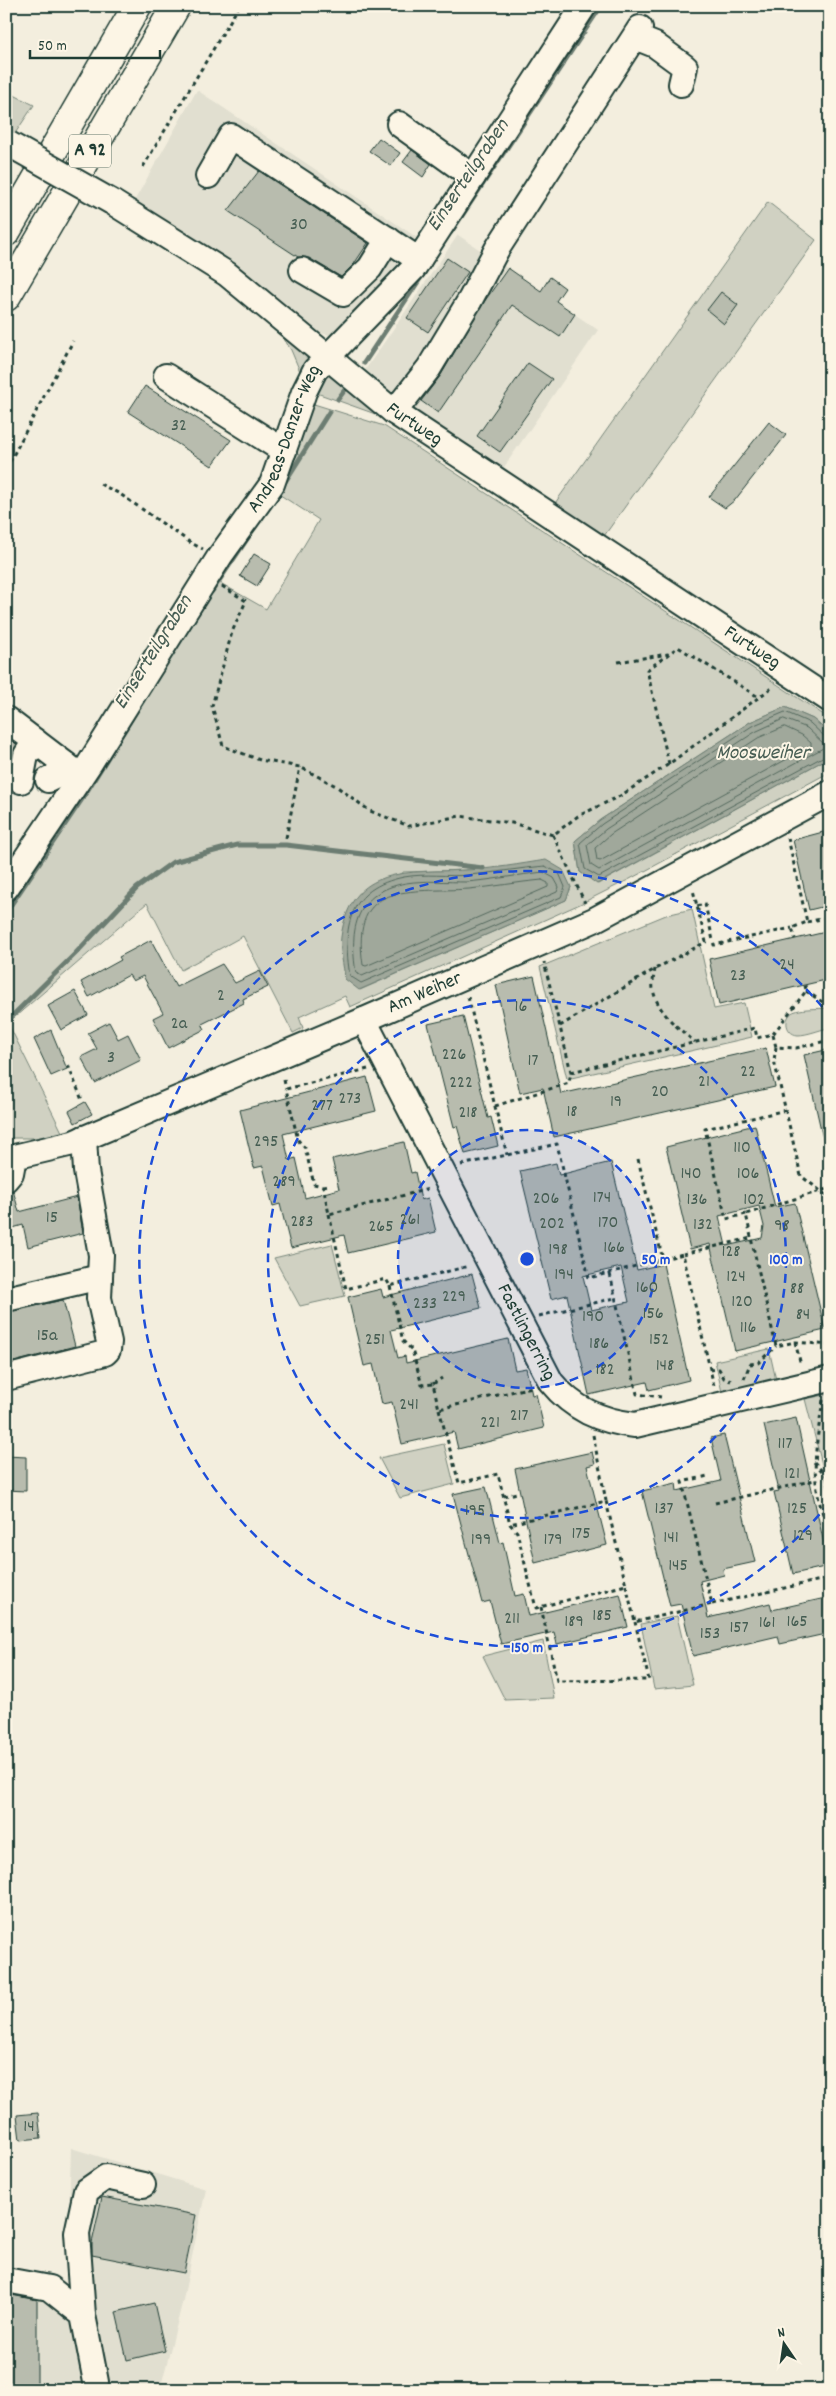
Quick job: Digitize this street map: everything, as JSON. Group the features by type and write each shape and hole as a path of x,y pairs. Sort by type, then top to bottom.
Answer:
{"highway":[{"name":"A 92","path":"6,232 137,6"},
{"name":"A 92","path":"6,297 176,6"}],"street":[{"name":"Andreas-Danzer-Weg","path":"6,888 64,774 272,484 304,392 315,370 413,269 584,6"},
{"path":"394,412 429,368 470,300 497,249 637,33 685,67 681,84"},
{"path":"399,124 473,177"},
{"path":"208,176 231,136 419,260"},
{"name":"Furtweg","path":"8,143 112,202 227,274 394,412 786,673 830,700"},
{"path":"302,270 343,294 370,268 388,239"},
{"path":"166,376 284,451"},
{"path":"6,719 35,742 64,774"},
{"path":"21,781 26,755 35,742"},
{"name":"Am Weiher","path":"9,1164 84,1138 364,1020 594,920 830,793"},
{"name":"Fastlingerring","path":"364,1020 551,1382 563,1397 588,1413 611,1422 635,1425 828,1380"},
{"path":"6,1378 105,1353 108,1350 109,1342 99,1298 100,1255 86,1171 84,1138"},
{"path":"6,1299 100,1276"},
{"path":"96,2382 83,2315 77,2233 86,2191 106,2177 143,2185"},
{"path":"6,2280 49,2288 83,2315"}],"path":[{"path":"143,167 239,6"},
{"path":"6,469 73,341"},
{"path":"100,484 120,494 191,543 220,556"},
{"path":"220,585 246,601 232,632 212,706 223,746 260,760 300,767 336,786 370,811 409,826 460,816 512,823 553,835 594,920"},
{"path":"669,764 646,670 668,654 678,647 760,698"},
{"path":"618,662 668,654"},
{"path":"553,835 578,816 620,796 669,764 760,698 786,673"},
{"path":"286,838 300,767"},
{"path":"789,841 807,922"},
{"path":"560,1026 656,969 706,942 693,892"},
{"path":"697,906 705,904 714,945 792,928 807,922 830,917"},
{"path":"792,928 795,939"},
{"path":"495,1106 569,1083 571,1072 542,955"},
{"path":"656,969 652,988 660,1006 694,1042"},
{"path":"805,985 806,991 830,1008"},
{"path":"571,1072 755,1028 757,1038 773,1034 806,991"},
{"path":"468,997 507,1155"},
{"path":"773,1034 776,1046 774,1060 801,1176 818,1191 830,1198"},
{"path":"776,1046 796,1048 830,1040"},
{"path":"68,1064 82,1100"},
{"path":"286,1089 386,1064"},
{"path":"284,1080 298,1140 305,1148 314,1184 329,1185"},
{"path":"786,1110 705,1129 726,1218 746,1214 830,1188"},
{"path":"329,1214 507,1155 556,1144 589,1278 751,1238"},
{"path":"638,1159 663,1260"},
{"path":"323,1186 346,1289 386,1279 390,1286 403,1342 412,1350 422,1385 433,1384 442,1378"},
{"path":"746,1214 776,1346"},
{"path":"683,1254 720,1406"},
{"path":"390,1286 488,1261"},
{"path":"610,1274 637,1394 665,1398"},
{"path":"519,1321 615,1298"},
{"path":"710,1370 719,1369 724,1378 732,1382 745,1379 750,1364 758,1363 776,1346 795,1342 830,1345"},
{"path":"795,1342 800,1362"},
{"path":"828,1380 813,1462 824,1520 830,1532"},
{"path":"439,1409 551,1382"},
{"path":"433,1384 459,1483 498,1474 510,1524 517,1532 536,1608 626,1585"},
{"path":"541,1607 557,1681 649,1680 606,1501 588,1413"},
{"path":"813,1462 830,1480"},
{"path":"708,1476 682,1482 712,1604"},
{"path":"715,1503 815,1480"},
{"path":"504,1496 517,1493"},
{"path":"510,1524 606,1501"},
{"path":"635,1622 830,1578"}],"shaded area":[{"path":"197,90 416,237 393,274 336,336 309,331 132,205"},
{"path":"6,91 34,105 14,135 6,130"},
{"path":"768,202 816,240 604,536 553,506"},
{"path":"458,235 598,330 500,473 361,376"},
{"path":"155,236 234,290 304,348 309,356 310,364 304,381 291,350 277,328 233,291"},
{"path":"323,375 334,375 381,416 311,391"},
{"path":"314,404 384,426 830,719 830,734 813,719 785,707 750,722 600,820 575,841 580,872 598,884 830,757 830,772 580,904 350,1007 345,996 299,1017 303,1028 293,1033 243,936 181,970 147,903 8,1023 65,1138 6,1138 6,901 215,580 266,609 319,520 274,491","holes":["468,870 571,887 566,900 360,990 403,872"]},
{"path":"692,909 714,1009 744,1003 752,1037 567,1079 540,967 666,915"},
{"path":"803,1009 830,1009 828,1028 798,1035 793,1034 788,1028 787,1020 792,1013"},
{"path":"332,1244 345,1296 300,1306 274,1258"},
{"path":"769,1349 776,1380 722,1392 715,1361"},
{"path":"830,1394 830,1495 805,1399"},
{"path":"444,1444 454,1484 400,1498 379,1458"},
{"path":"677,1616 693,1685 654,1689 641,1624"},
{"path":"543,1641 554,1698 505,1700 483,1656"},
{"path":"71,2148 206,2189 183,2300 160,2390 6,2390 6,2272 39,2273 73,2292 69,2217"}],"water":[{"name":"Moosweiher","path":"785,707 813,719 830,734 830,757 597,884 580,872 575,841 600,820 750,722"},
{"path":"546,860 563,870 571,887 566,900 359,990 345,979 341,953 341,937 347,913 357,896 370,885 386,877 404,873 486,869"}],"building":[{"path":"379,138 400,153 391,166 369,151"},
{"path":"412,150 431,164 423,177 403,162"},
{"path":"259,171 368,243 354,264 341,277 309,258 298,257 228,211"},
{"path":"447,258 468,272 428,332 407,318"},
{"path":"508,268 541,291 550,277 565,288 556,301 575,314 560,337 512,305 438,413 421,401 441,375 484,302"},
{"path":"721,292 738,305 724,324 707,310"},
{"path":"528,363 552,379 500,452 477,436"},
{"path":"145,386 231,440 212,466 128,412"},
{"path":"769,422 786,435 735,500 725,508 709,497"},
{"path":"254,554 271,564 257,586 240,576"},
{"path":"6,736 17,744 6,779"},
{"path":"823,832 824,836 830,835 830,905 809,910 793,840"},
{"path":"830,931 830,979 719,1005 709,959"},
{"path":"151,940 176,987 222,964 235,983 260,971 268,987 243,999 244,1003 202,1024 205,1029 168,1048 153,1018 163,1013 143,976 133,981 129,975 89,997 81,982 121,960 119,957"},
{"path":"534,976 561,1094 766,1048 775,1087 554,1137 543,1088 520,1093 496,985"},
{"path":"75,991 88,1015 61,1030 48,1006"},
{"path":"463,1016 488,1118 491,1117 498,1146 465,1154 457,1126 454,1127 428,1024"},
{"path":"109,1022 118,1039 128,1034 141,1060 95,1083 81,1057 97,1049 88,1033"},
{"path":"51,1030 67,1069 51,1076 34,1039"},
{"path":"830,1049 830,1143 824,1143 804,1055"},
{"path":"367,1077 376,1111 283,1134 289,1160 296,1158 305,1198 339,1189 332,1159 404,1142 411,1173 415,1172 421,1200 428,1198 436,1232 348,1253 344,1235 291,1248 280,1204 273,1206 263,1166 254,1168 240,1110"},
{"path":"85,1102 92,1114 75,1123 69,1111"},
{"path":"755,1125 775,1207 795,1203 825,1330 735,1351 710,1244 690,1249 666,1147","holes":["759,1206 764,1226 762,1238 726,1246 719,1216"]},
{"path":"611,1162 637,1270 663,1264 689,1380 649,1390 647,1382 589,1395 567,1295 551,1299 520,1171 556,1163 559,1175","holes":["621,1267 629,1302 591,1310 583,1276"]},
{"path":"13,1190 19,1212 77,1197 83,1233 28,1247 23,1225 6,1230 6,1192"},
{"path":"472,1274 481,1308 391,1330 398,1358 405,1356 406,1363 508,1339 515,1370 526,1368 532,1395 536,1394 544,1428 458,1449 454,1432 402,1444 392,1402 382,1404 373,1364 364,1366 348,1297 381,1289 383,1297"},
{"path":"63,1300 75,1346 6,1364 6,1312"},
{"path":"796,1418 829,1566 793,1574 774,1492 779,1491 764,1425"},
{"path":"724,1435 755,1562 723,1569 724,1575 700,1581 708,1618 770,1603 772,1610 830,1597 830,1633 780,1644 778,1636 693,1656 681,1604 670,1606 642,1491 676,1483 677,1491 721,1481 711,1438"},
{"path":"592,1452 595,1464 587,1466 607,1545 535,1563 515,1469"},
{"path":"6,1456 26,1457 26,1491 6,1490"},
{"path":"486,1487 500,1543 503,1542 515,1596 524,1594 529,1616 620,1594 628,1627 557,1644 554,1632 501,1644 490,1601 482,1603 453,1494"},
{"path":"38,2113 41,2138 20,2140 17,2115"},
{"path":"102,2197 196,2215 184,2273 92,2255 92,2243"},
{"path":"6,2294 37,2300 37,2390 6,2390"},
{"path":"154,2303 165,2351 127,2360 116,2312"}],"waterway":[{"name":"Einserteilgraben","path":"451,232 601,6"},
{"name":"Einserteilgraben","path":"364,363 423,274"},
{"path":"338,399 347,387"},
{"name":"Einserteilgraben","path":"283,485 329,412"},
{"name":"Einserteilgraben","path":"212,591 249,536"},
{"name":"Einserteilgraben","path":"6,912 84,796 143,700"},
{"path":"6,1022 75,954 137,888 173,862 237,845 286,845 483,868"}]}
